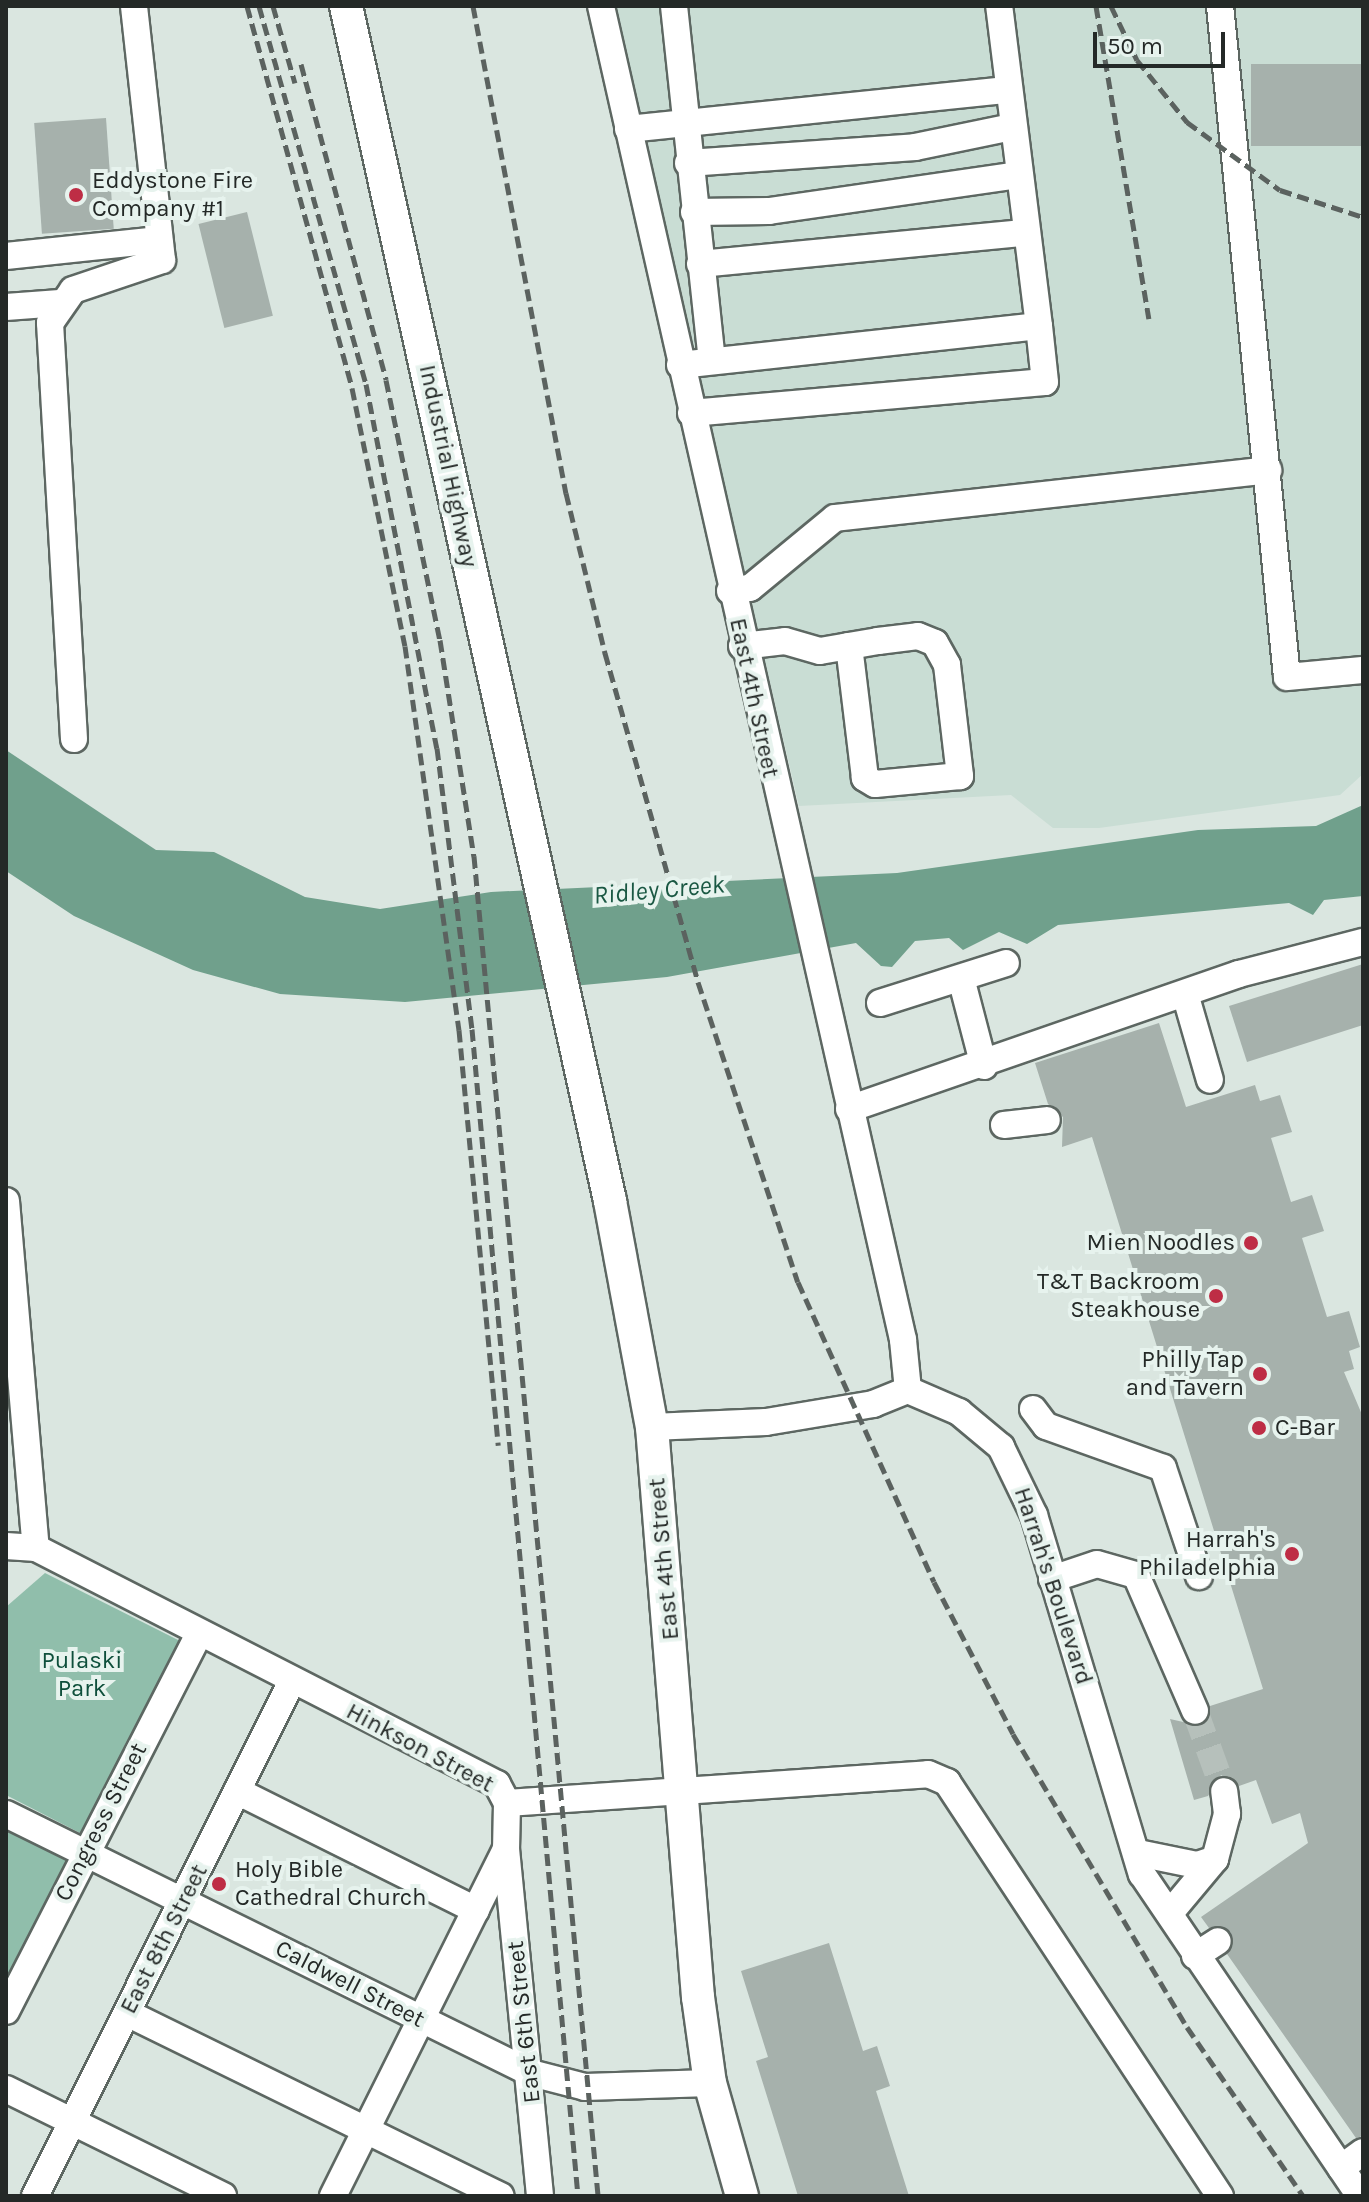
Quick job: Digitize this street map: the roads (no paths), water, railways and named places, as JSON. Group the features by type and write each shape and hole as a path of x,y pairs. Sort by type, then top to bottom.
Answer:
{"main road":[{"name":"Industrial Highway","path":"346,6 549,927"},
{"name":"East 4th Street","path":"549,927 652,1427 710,2083 742,2196"}],"street":[{"path":"134,6 161,250"},
{"name":"East 4th Street","path":"601,6 742,646 849,1109 908,1390"},
{"path":"674,6 682,122 712,361"},
{"path":"691,413 1045,382 1024,233 999,6"},
{"path":"1220,6 1287,677 1363,670"},
{"path":"628,129 1007,90"},
{"path":"688,163 915,147 1012,127"},
{"path":"694,212 769,211 1019,175"},
{"path":"700,264 1024,233"},
{"path":"6,256 161,250"},
{"path":"6,307 60,303 100,278 161,250"},
{"path":"60,303 50,323 51,421 74,739"},
{"path":"680,365 1039,326"},
{"path":"730,591 750,588 835,518 1268,470"},
{"path":"742,646 849,646 918,636 943,650 960,776 875,784 865,778 849,646"},
{"path":"849,1109 1186,997 1239,974 1363,942"},
{"path":"880,1003 1006,963"},
{"path":"961,978 984,1066"},
{"path":"1186,997 1210,1080"},
{"path":"1004,1125 1047,1120"},
{"path":"6,1201 14,1370 36,1548 6,1546"},
{"path":"652,1427 766,1422 873,1404 908,1390"},
{"name":"Harrah's Boulevard","path":"908,1390 959,1412 1001,1447 1034,1515 1138,1853 1157,1902 1174,1912 1195,1956 1360,2196"},
{"path":"1033,1409 1046,1426 1163,1468 1199,1576"},
{"name":"Hinkson Street","path":"36,1548 497,1784 507,1803 685,1796 928,1774 947,1782 1220,2196"},
{"path":"1052,1579 1097,1564 1136,1575 1195,1711"},
{"name":"Congress Street","path":"6,2011 85,1850 199,1634"},
{"name":"East 8th Street","path":"35,2196 292,1681"},
{"path":"237,1791 476,1910"},
{"path":"1174,1912 1215,1859 1227,1814 1224,1791"},
{"name":"East 6th Street","path":"507,1803 506,1849 531,2073 540,2196"},
{"name":"Caldwell Street","path":"6,1814 85,1850 531,2073 585,2087 710,2083"},
{"path":"333,2196 506,1849"},
{"path":"1138,1853 1197,1865 1215,1859"},
{"path":"1195,1956 1218,1941"},
{"path":"127,2013 501,2196"},
{"path":"6,2089 223,2196"},
{"path":"1341,2168 1363,2152"}],"water":[{"name":"Ridley Creek","path":"6,750 156,850 214,852 305,897 380,909 491,892 897,873 1198,830 1316,826 1363,805 1363,896 1324,900 1313,915 1289,903 1058,925 1027,944 999,932 963,950 949,938 915,941 892,967 881,966 856,943 667,977 405,1002 280,994 193,970 74,916 6,871"}],"tunnel":[{"path":"1195,1711 1224,1791"}],"railway":[{"path":"247,6 352,388 405,646 459,1030 498,1445"},
{"path":"259,6 366,384 437,748 472,1029 578,2196"},
{"path":"273,6 295,83"},
{"path":"473,6 566,493 605,653 698,982 798,1282 934,1582 1013,1734 1187,2027 1303,2196"},
{"path":"1096,6 1149,319"},
{"path":"1111,6 1137,60 1187,122 1280,190 1363,217"},
{"path":"301,64 386,380 440,640 474,856 598,2196"}],"place":[{"name":"Eddystone Fire Company #1","path":"76,195"},
{"name":"Mien Noodles","path":"1251,1243"},
{"name":"T&T Backroom Steakhouse","path":"1216,1296"},
{"name":"Philly Tap and Tavern","path":"1260,1374"},
{"name":"C-Bar","path":"1259,1428"},
{"name":"Harrah's Philadelphia","path":"1292,1554"},
{"name":"Holy Bible Cathedral Church","path":"219,1884"}],"park label":[{"name":"Pulaski Park","path":"82,1675"}]}
